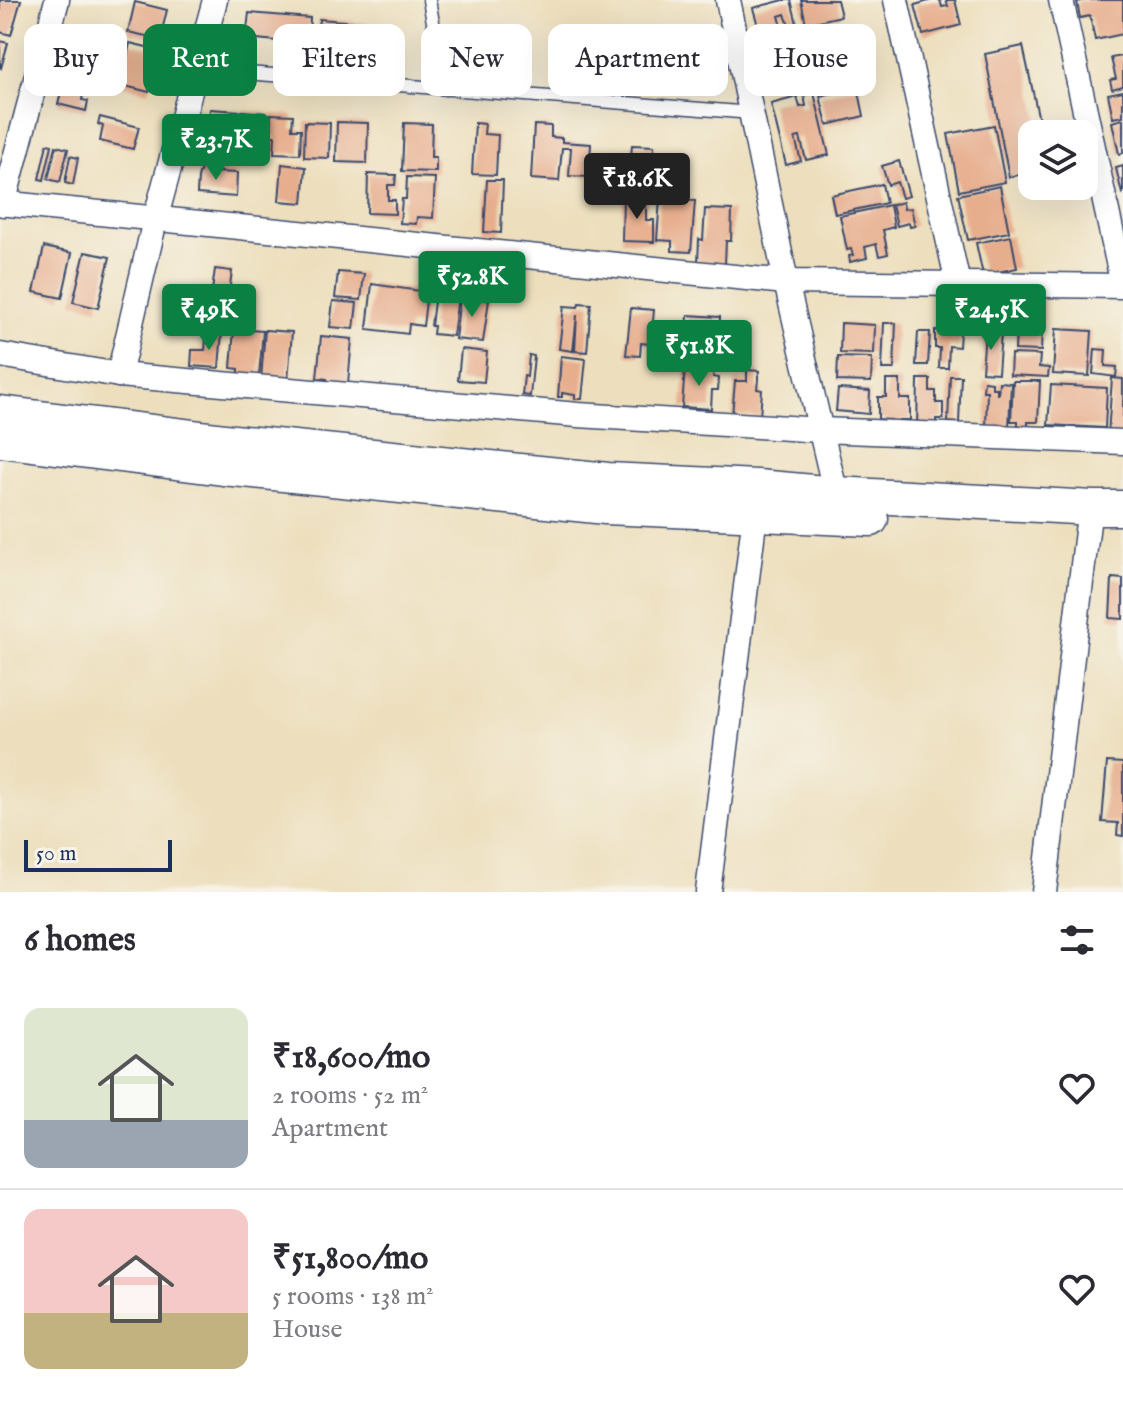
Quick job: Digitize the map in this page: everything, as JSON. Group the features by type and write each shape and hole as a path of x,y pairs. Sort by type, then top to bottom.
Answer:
{"street":[{"path":"57,0 2,204 786,282 1123,285 1061,0"},
{"path":"208,24 215,0"},
{"path":"728,0 786,282 838,506"},
{"path":"896,0 958,284"},
{"path":"119,375 155,220 189,96"},
{"path":"0,355 119,375 578,415 821,430 1123,442"},
{"path":"0,413 226,441 608,480 757,487 838,506 1123,524"},
{"path":"0,440 223,468 606,507 755,514 838,506 1123,508"},
{"path":"708,892 755,514"},
{"path":"1044,892 1088,523"}],"lane":[{"path":"429,0 433,24"},
{"path":"257,74 421,87"},
{"path":"532,96 752,113"}],"building":[{"path":"0,0 21,0 11,35 0,32"},
{"path":"791,0 797,24 788,24 785,14 779,16 781,24 757,24 753,8"},
{"path":"801,0 837,0 841,16 806,24"},
{"path":"940,0 942,7 948,6 946,0 955,0 961,25 923,35 915,5"},
{"path":"1123,0 1123,34 1095,40 1090,16 1080,18 1077,2"},
{"path":"135,2 167,10 164,24 143,24 143,35 128,32"},
{"path":"249,13 310,18 310,24 273,24 273,41 257,39 257,24 248,24"},
{"path":"319,19 381,24 318,24"},
{"path":"0,41 8,43 1,68 0,67"},
{"path":"130,43 143,46 143,90 127,86"},
{"path":"1023,46 1039,120 1018,120 1018,175 1009,177 985,54"},
{"path":"1123,56 1123,86 1112,89 1110,80 1116,79 1111,58"},
{"path":"1123,91 1123,116 1113,118 1108,94"},
{"path":"60,96 83,96 82,100 88,101 86,111 58,104"},
{"path":"804,96 815,96 829,155 806,160 800,137 795,138 801,161 786,165 771,104 797,97 800,107 806,106"},
{"path":"820,96 860,96 864,116 827,125"},
{"path":"210,109 239,111 236,149 207,147"},
{"path":"242,111 266,113 264,151 240,149 240,140 247,141 247,134 241,133"},
{"path":"271,114 293,115 292,129 301,129 300,154 274,153 275,136 270,136"},
{"path":"100,117 139,127 133,149 100,141 103,126 98,124"},
{"path":"1123,119 1123,153 1119,154 1112,122"},
{"path":"305,122 330,123 329,158 304,157"},
{"path":"337,122 368,123 367,163 336,162"},
{"path":"404,123 432,124 431,157 436,157 436,172 402,171"},
{"path":"475,123 485,124 484,134 498,135 496,175 472,174"},
{"path":"534,125 551,126 551,137 562,138 562,142 591,144 589,177 569,176 571,148 562,148 559,181 531,179"},
{"path":"994,125 1005,182 959,191 948,134"},
{"path":"47,144 52,145 44,180 39,179"},
{"path":"632,145 654,146 652,184 629,183"},
{"path":"56,146 68,149 60,182 48,179"},
{"path":"70,156 78,158 73,185 65,183"},
{"path":"203,161 213,162 216,172 237,173 236,197 197,194"},
{"path":"899,161 909,196 902,198 897,182 888,185 882,166"},
{"path":"282,164 306,167 303,203 279,201"},
{"path":"1123,166 1123,193 1122,194 1116,168"},
{"path":"368,174 396,175 395,185 388,185 388,200 395,200 395,214 367,213"},
{"path":"407,177 435,178 433,218 417,217 416,224 400,223"},
{"path":"487,180 503,180 501,233 484,232"},
{"path":"882,184 886,203 835,214 831,195"},
{"path":"1000,186 1009,232 968,240 958,195"},
{"path":"623,197 646,198 646,220 654,220 654,242 622,241"},
{"path":"660,198 695,201 691,252 672,251 672,241 657,240"},
{"path":"903,202 904,209 911,208 915,226 910,227 909,223 897,226 892,205"},
{"path":"890,205 894,227 883,230 888,254 879,256 876,244 865,247 867,258 850,262 849,256 853,255 851,249 847,250 840,216"},
{"path":"705,209 732,210 731,241 726,241 725,264 698,263"},
{"path":"1011,236 1017,268 983,275 976,243"},
{"path":"44,247 72,253 62,298 34,292"},
{"path":"85,252 110,257 98,308 73,302"},
{"path":"215,269 232,271 229,293 212,291"},
{"path":"338,272 364,274 361,300 335,298"},
{"path":"372,284 427,292 423,326 409,324 408,334 367,329"},
{"path":"435,293 458,296 453,336 433,334"},
{"path":"460,297 489,300 483,342 455,339"},
{"path":"333,301 357,303 354,329 330,327"},
{"path":"579,303 591,304 587,352 575,351 577,315 573,351 559,349 564,306 578,307"},
{"path":"631,308 654,310 651,344 641,343 640,356 626,355"},
{"path":"688,315 720,317 718,365 685,364"},
{"path":"841,323 875,325 874,354 840,353"},
{"path":"884,323 896,323 894,369 882,369"},
{"path":"234,329 263,331 259,376 239,375 239,369 231,368"},
{"path":"1016,329 1042,330 1041,351 1015,350"},
{"path":"1056,329 1092,331 1089,376 1053,374"},
{"path":"212,330 222,331 219,368 191,366 192,350 205,350 206,339 211,339"},
{"path":"265,330 292,332 288,381 261,379"},
{"path":"935,330 960,331 959,347 949,346 948,368 939,368 940,348 935,348"},
{"path":"985,331 1001,333 998,373 982,372"},
{"path":"918,332 930,332 928,365 916,365"},
{"path":"321,336 352,339 348,384 317,378"},
{"path":"461,349 487,352 484,382 458,380"},
{"path":"1095,349 1106,350 1105,366 1117,367 1116,377 1093,374"},
{"path":"1011,354 1040,355 1039,367 1049,368 1048,377 1010,375"},
{"path":"529,355 534,356 530,396 522,395"},
{"path":"561,356 586,359 582,399 562,393 562,397 558,397"},
{"path":"838,357 872,358 871,382 837,381"},
{"path":"685,368 714,370 713,377 719,378 718,390 712,390 711,409 682,407"},
{"path":"747,370 759,371 757,389 762,390 760,417 732,415 735,381 747,381"},
{"path":"950,376 961,376 959,423 948,422"},
{"path":"1112,378 1123,379 1123,436 1108,435"},
{"path":"918,379 930,379 930,391 936,391 936,403 943,403 943,419 936,419 936,430 917,430"},
{"path":"886,380 900,380 900,399 910,399 910,420 900,420 900,427 891,427 891,420 878,419 878,397 886,397"},
{"path":"984,381 992,382 997,394 999,382 1011,383 1009,427 986,427 987,391 983,391"},
{"path":"1013,381 1040,381 1038,422 1028,422 1028,433 1018,433 1018,421 1011,421"},
{"path":"1051,385 1107,388 1105,428 1048,425"},
{"path":"838,389 870,391 869,414 836,411"},
{"path":"1112,578 1123,579 1123,619 1110,618"},
{"path":"1107,762 1123,763 1123,836 1117,835 1118,823 1102,822"}]}
